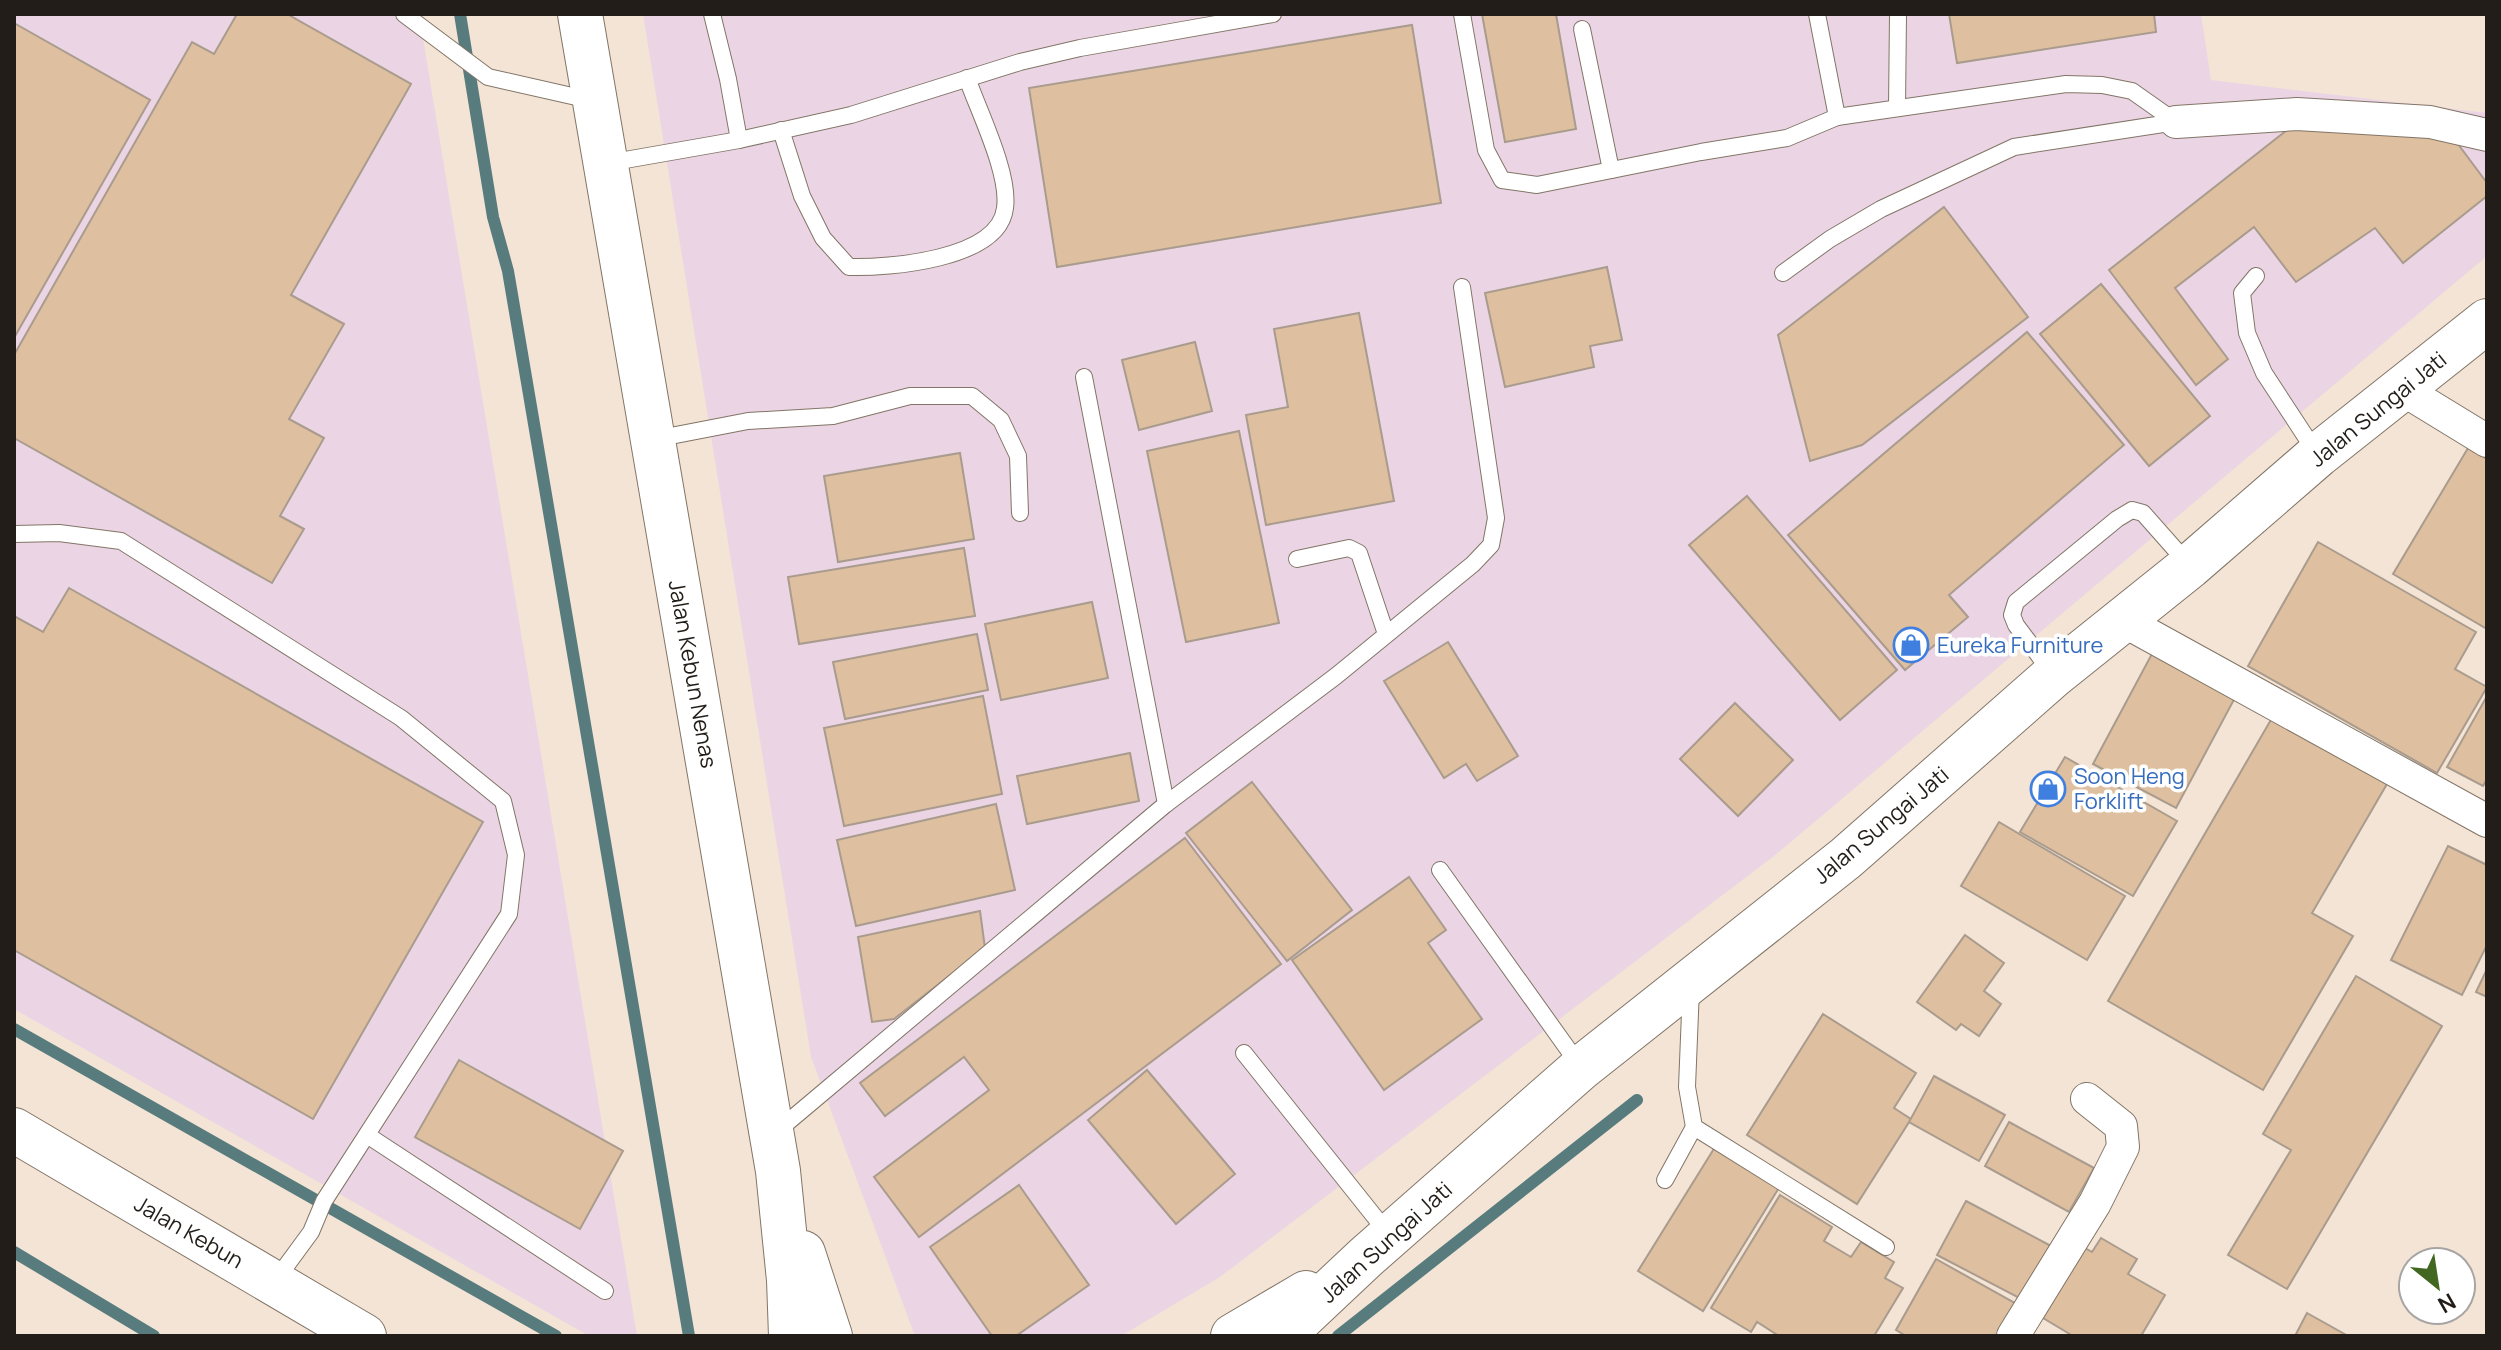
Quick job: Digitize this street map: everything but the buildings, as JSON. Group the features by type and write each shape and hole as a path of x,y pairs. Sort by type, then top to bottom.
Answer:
{"main road":[{"name":"Jalan Kebun Nenas","path":"580,14 774,1153 789,1280 791,1336"},
{"name":"Jalan Sungai Jati","path":"1282,1336 1581,1068 1846,858 2054,675 2190,566 2318,455 2487,321"},
{"name":"Jalan Kebun","path":"14,1130 364,1336"},
{"path":"774,1153 830,1336"},
{"path":"1233,1336 1378,1247"}],"street":[{"path":"2176,122 2297,114 2430,122 2487,135"},
{"path":"2402,389 2487,441"},
{"path":"2122,620 2487,821"},
{"path":"2013,1336 2095,1203 2123,1147 2121,1126 2087,1099"}],"lane":[{"path":"404,14 488,77 595,102"},
{"path":"712,14 739,140"},
{"path":"606,163 739,140 851,115 967,78 1080,48 1273,14"},
{"path":"1462,14 1486,150 1502,180 1537,185 1787,138 1837,117 2066,84 2102,85 2132,91 2176,122"},
{"path":"1817,14 1837,117"},
{"path":"1897,108 1898,14"},
{"path":"1582,29 1611,170"},
{"path":"781,130 809,210 823,238 849,267 884,268 916,263 967,248 995,232 1006,209 1001,167 967,78"},
{"path":"1783,273 1830,239 1881,209 2014,147 2176,122"},
{"path":"2256,276 2242,293 2247,333 2264,373 2318,455"},
{"path":"774,1153 1166,804 1336,676 1473,564 1491,545 1496,518 1462,287"},
{"path":"1084,377 1166,804"},
{"path":"653,439 748,421 833,416 910,396 972,396 1001,420 1018,456 1020,513"},
{"path":"2054,675 2016,625 2012,615 2016,602 2117,519 2132,510 2143,513 2190,566"},
{"path":"14,534 59,533 121,541 401,718 503,801 516,855 509,914 324,1201 311,1232 275,1282"},
{"path":"1297,559 1349,548 1359,553 1386,634"},
{"path":"1440,870 1581,1068"},
{"path":"1665,1180 1694,1127 1687,1087 1691,978"},
{"path":"1244,1053 1378,1247"},
{"path":"1694,1127 1886,1247"},
{"path":"367,1135 605,1291"}],"shaded area":[{"path":"14,14 419,14 637,1336 589,1336 14,1009"},
{"path":"643,14 2201,14 2211,80 2487,113 2487,256 1774,856 1220,1277 1121,1336 915,1336 811,1057"}],"waterway":[{"path":"460,14 493,217 508,271 689,1336"},
{"path":"14,1029 556,1336"},
{"path":"1338,1336 1637,1100"},
{"path":"14,1252 154,1336"}],"place":[{"name":"Eureka Furniture","path":"1911,645"},
{"name":"Soon Heng Forklift","path":"2048,789"}]}
